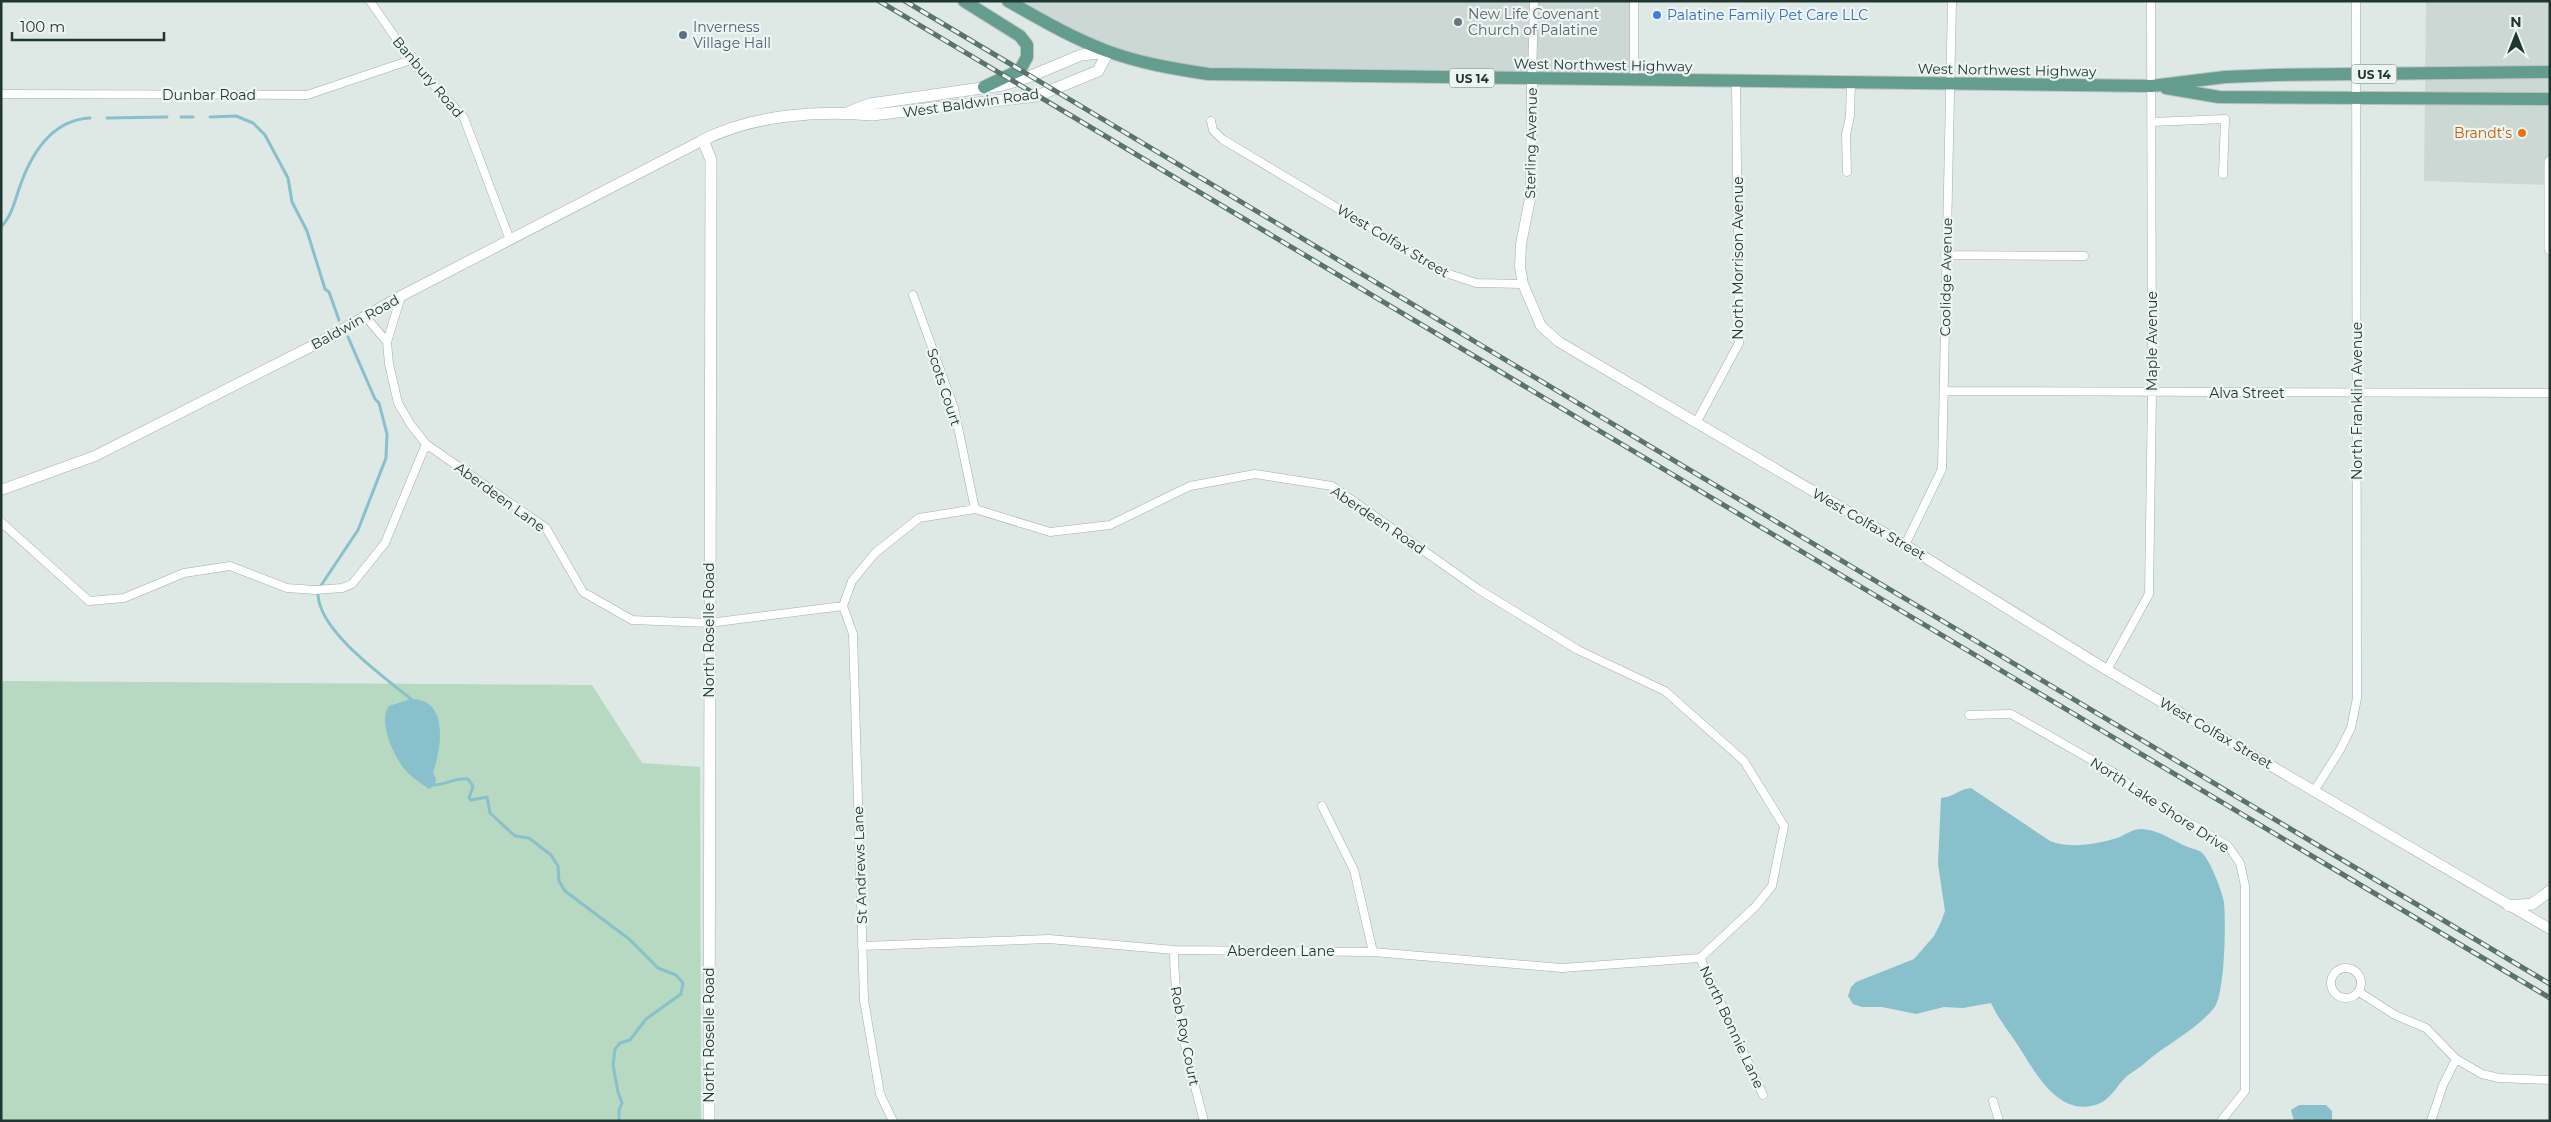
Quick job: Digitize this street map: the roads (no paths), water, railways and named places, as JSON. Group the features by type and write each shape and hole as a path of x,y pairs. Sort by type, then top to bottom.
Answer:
{"main road":[{"path":"964,1 1020,36 1027,45 1027,57 1020,70 984,87"},
{"name":"West Northwest Highway","path":"1008,1 1071,36 1108,52 1172,68 1208,74 2152,86 2224,77 2550,72"},
{"name":"West Baldwin Road","path":"848,113 870,104 984,87 1023,79 1081,55 1108,52"},
{"name":"West Baldwin Road","path":"703,140 740,125 763,121 848,113 872,115 1037,96 1098,71 1108,52"},
{"name":"West Northwest Highway","path":"2152,86 2219,97 2550,99"},
{"name":"North Roselle Road","path":"703,140 710,160 708,624 709,1121"},
{"path":"2550,162 2550,249"},
{"path":"2509,906 2532,904 2550,890"}],"street":[{"name":"Banbury Road","path":"370,1 411,60 464,118 510,240"},
{"name":"Sterling Avenue","path":"1523,284 1520,256 1531,194 1534,1"},
{"path":"1634,1 1634,80"},
{"name":"Coolidge Avenue","path":"1905,545 1942,469 1945,391 1945,255 1952,1"},
{"name":"Maple Avenue","path":"2108,670 2149,594 2152,393 2151,1"},
{"name":"North Franklin Avenue","path":"2314,791 2340,750 2351,728 2357,698 2356,1"},
{"name":"Dunbar Road","path":"1,94 307,95 411,60"},
{"name":"North Morrison Avenue","path":"1696,424 1739,343 1736,82"},
{"path":"1847,172 1846,135 1850,116 1851,83"},
{"path":"2152,122 2224,119 2223,174"},
{"name":"West Colfax Street","path":"1211,121 1213,130 1222,139 1446,274 1476,283 1523,284 1541,326 1559,342 1905,545 2108,670 2550,929"},
{"name":"Baldwin Road","path":"1,490 95,456 318,343 402,296 703,140"},
{"path":"1945,255 2084,256"},
{"name":"Scots Court","path":"913,295 954,408 975,509"},
{"name":"Aberdeen Lane","path":"402,296 387,342 389,364 398,403 411,426 426,444 546,528 583,592 632,620 708,624"},
{"path":"365,316 387,342"},
{"name":"Alva Street","path":"1945,391 2550,393"},
{"path":"1,522 90,601 124,598 184,573 230,566 287,588 315,590 342,588 352,584 385,542 426,444"},
{"name":"Aberdeen Road","path":"843,606 852,581 875,553 918,518 975,509 1050,532 1110,525 1190,486 1255,474 1332,486 1478,589 1578,650 1665,691 1744,761 1784,826 1772,886 1755,907 1700,958"},
{"path":"708,624 843,606"},
{"name":"St Andrews Lane","path":"843,606 853,634 864,1000 877,1082 880,1094 893,1121"},
{"name":"North Lake Shore Drive","path":"1970,715 2011,714 2118,775 2134,790 2228,846 2240,863 2245,886 2245,1091 2221,1121"},
{"path":"1322,806 1354,870 1373,952"},
{"name":"Aberdeen Lane","path":"862,946 1049,939 1174,950 1373,952 1562,968 1700,958"},
{"name":"Rob Roy Court","path":"1174,950 1174,988 1191,1073 1204,1121"},
{"name":"North Bonnie Lane","path":"1700,958 1763,1095"},
{"path":"2351,969 2361,980 2359,992 2350,998 2338,996 2331,987 2331,978 2337,971 2351,969"},
{"path":"2359,992 2395,1015 2426,1028 2456,1059 2482,1074 2499,1078 2550,1080"},
{"path":"2431,1121 2443,1085 2456,1059"},
{"path":"1993,1101 1999,1121"}],"water":[{"path":"411,699 423,701 432,707 440,727 440,739 433,773 436,778 435,785 429,789 412,777 402,766 393,750 386,730 386,713 389,706"},
{"path":"1971,788 2050,841 2066,845 2084,845 2117,838 2135,830 2148,830 2201,852 2208,861 2215,876 2223,898 2225,925 2223,974 2218,1000 2214,1008 2190,1030 2127,1076 2100,1103 2080,1107 2067,1103 2056,1096 2036,1073 1991,1003 1963,1008 1944,1007 1916,1014 1882,1007 1862,1007 1853,1004 1848,996 1851,987 1856,982 1914,959 1934,936 1945,911 1938,864 1941,798"},
{"path":"2299,1105 2326,1105 2332,1111 2332,1121 2294,1121 2291,1110"}],"waterway":[{"path":"210,117 236,116 253,123 265,135 288,178 292,202 307,231 325,289 329,292 339,320"},
{"path":"107,118 167,117"},
{"path":"181,117 193,117"},
{"path":"1,227 11,213 31,161 45,140 54,131 65,125 77,120 90,118"},
{"path":"320,587 358,530 386,458 387,434 379,403 375,399 348,337"},
{"path":"318,595 321,609 341,638 355,653 411,699"},
{"path":"435,785 468,779 473,786 469,798 471,800 487,797 490,813 515,836 529,838 551,855 558,866 559,881 565,891 629,939 658,968 676,975 683,983 681,994 646,1019 630,1040 620,1043 615,1049 613,1065 622,1103 619,1110 619,1121"}],"railway":[{"path":"879,1 2550,998"},
{"path":"905,1 2550,984"}],"place":[{"name":"Palatine Family Pet Care LLC","path":"1657,15"},
{"name":"New Life Covenant Church of Palatine","path":"1458,22"},
{"name":"Inverness Village Hall","path":"683,35"},
{"name":"Brandt's","path":"2522,133"}]}
